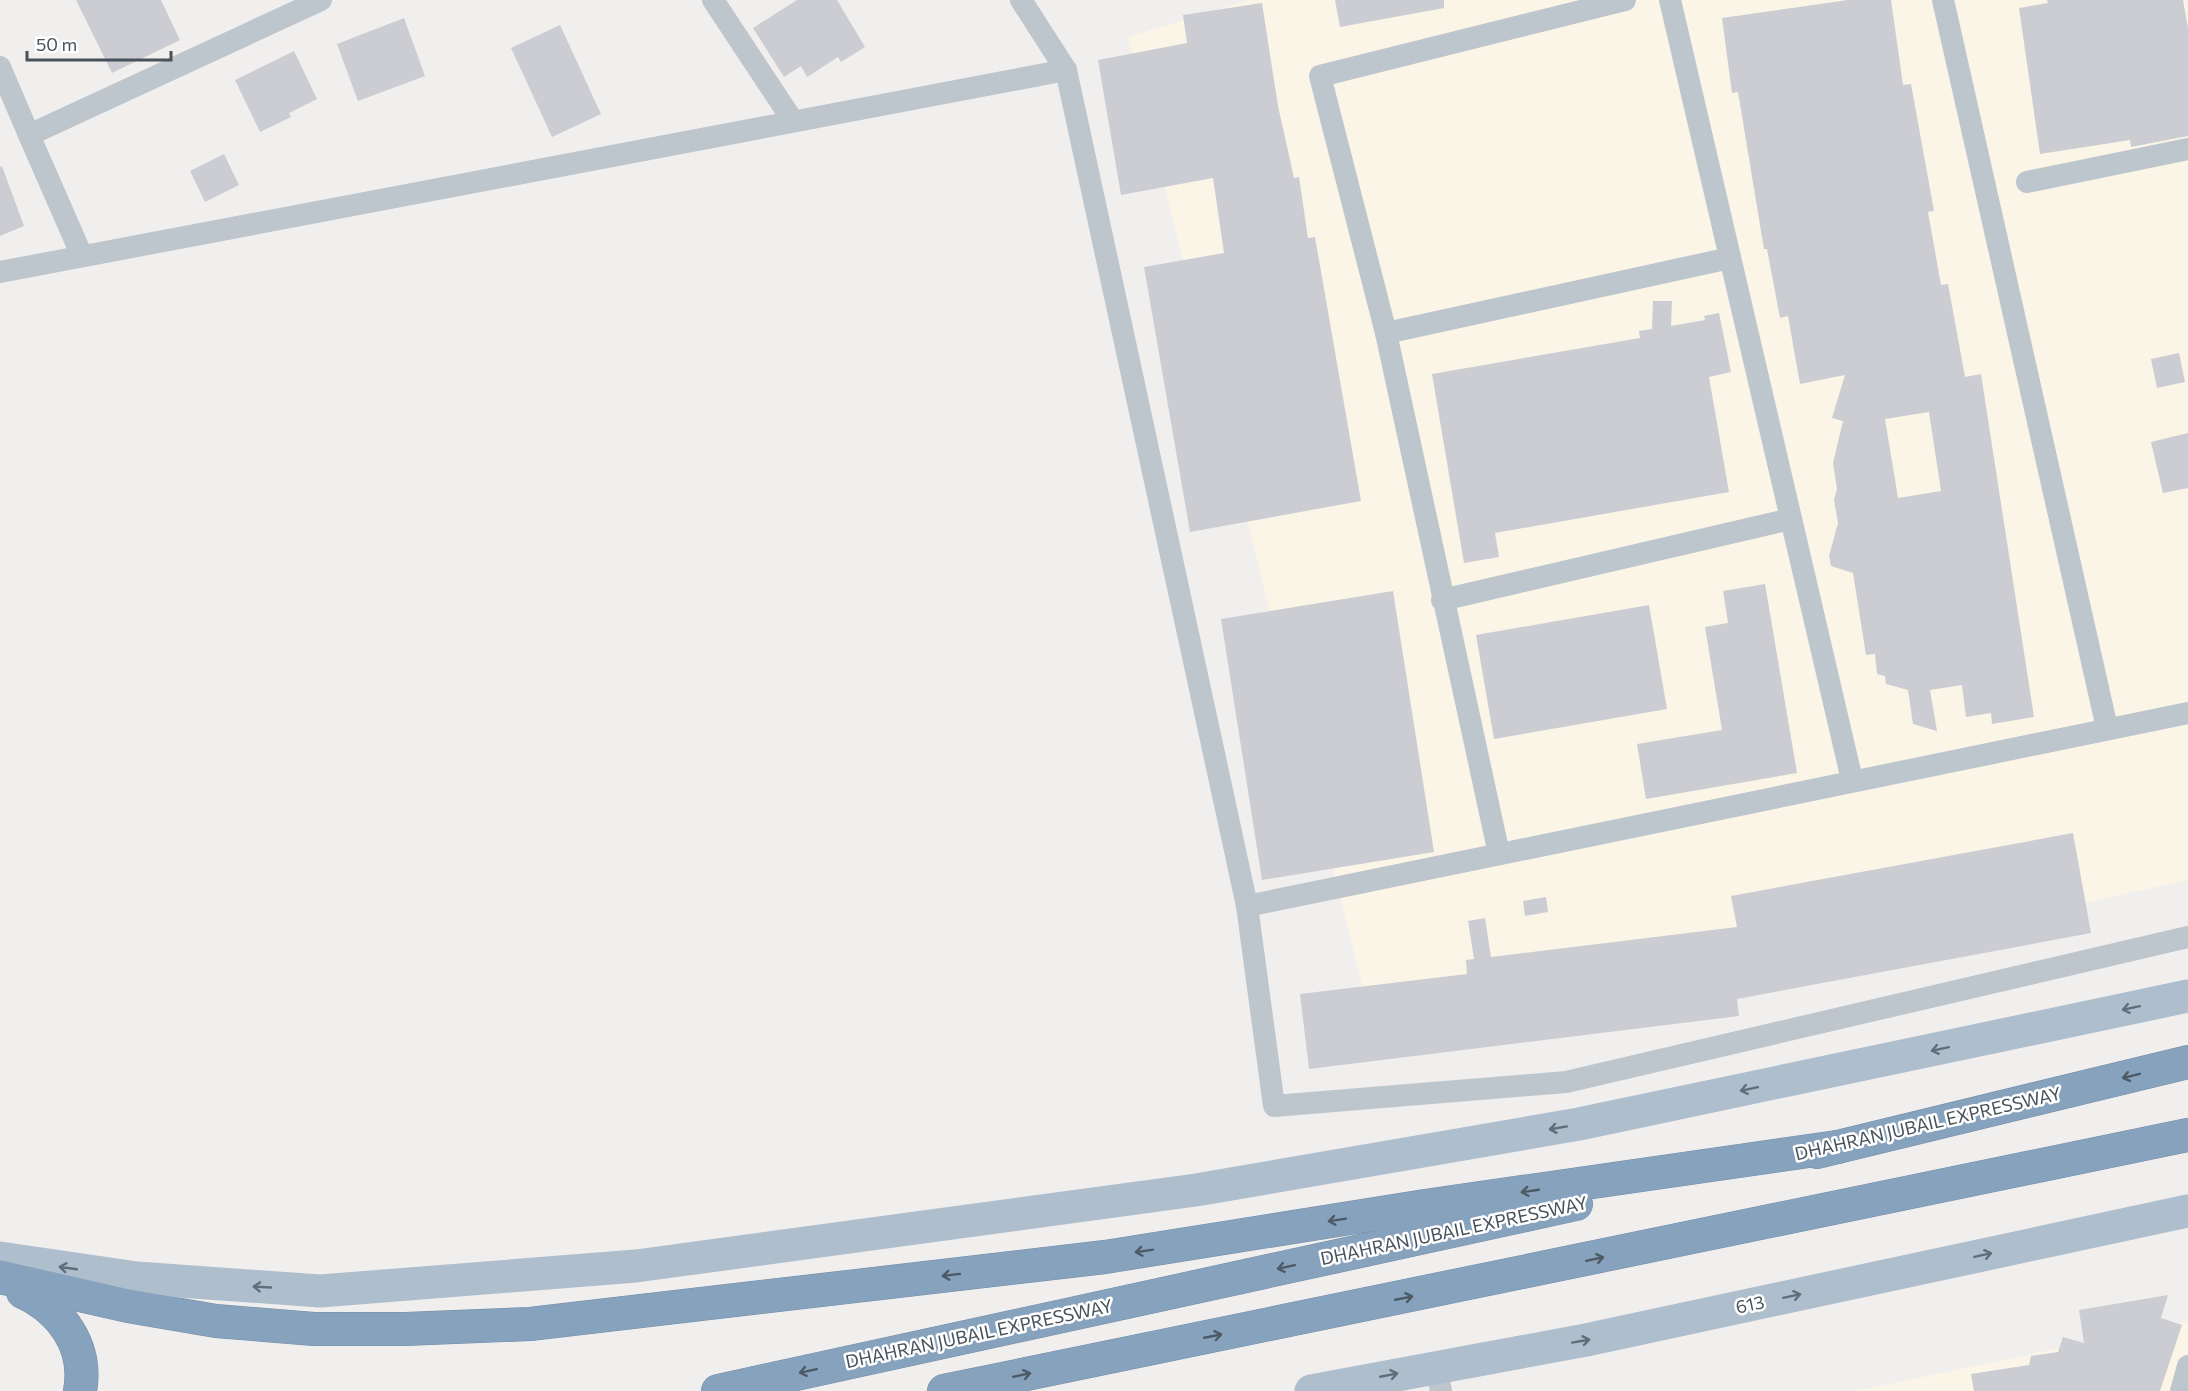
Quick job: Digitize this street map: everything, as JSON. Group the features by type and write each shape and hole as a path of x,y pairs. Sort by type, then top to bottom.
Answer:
{"highway":[{"name":"DHAHRAN JUBAIL EXPRESSWAY","path":"718,1391 1837,1147 2188,1062"},
{"path":"944,1391 2188,1135"},
{"path":"0,1279 106,1302 216,1321 314,1329 405,1329 530,1324 1105,1257 1425,1206 1837,1147"},
{"path":"0,1279 29,1295 60,1317 76,1346 83,1376 80,1391"}],"main road":[{"path":"0,1258 137,1278 320,1291 636,1266 1196,1190 1567,1126 2188,996"},
{"name":"613","path":"1311,1391 1439,1378 1586,1340 2188,1211"}],"street":[{"path":"29,135 321,0"},
{"path":"713,0 793,121"},
{"path":"1021,0 1066,70 1247,906 1274,1106 1566,1082 2188,937"},
{"path":"1499,854 1442,600 1386,333 1320,76 1625,0"},
{"path":"1670,0 1852,780"},
{"path":"1943,0 2107,728"},
{"path":"0,67 82,256"},
{"path":"0,272 1066,70"},
{"path":"2027,182 2188,149"},
{"path":"1386,333 1730,258"},
{"path":"1442,600 1791,519"},
{"path":"1247,906 1852,780 2188,713"},
{"path":"2181,1391 2188,1366"}],"shaded area":[{"path":"1250,0 2188,0 2188,880 1825,960 1374,1035 1128,37"},
{"path":"2188,1321 2188,1391 1856,1391"}],"building":[{"path":"76,0 161,0 180,40 112,73"},
{"path":"797,0 837,0 865,47 841,62 838,57 807,77 801,66 784,77 753,28"},
{"path":"1335,0 1444,0 1444,8 1340,27"},
{"path":"1848,0 1891,0 1903,85 1911,84 1934,211 1928,212 1941,285 1948,284 1965,377 1981,374 2034,717 1992,724 1991,713 1966,717 1962,685 1930,690 1937,731 1913,724 1908,690 1886,684 1885,676 1877,674 1875,654 1866,655 1853,573 1831,566 1829,556 1838,523 1834,500 1837,489 1833,463 1843,421 1832,418 1845,375 1800,384 1788,316 1780,318 1767,249 1764,249 1738,92 1732,93 1722,18","holes":["1929,412 1941,491 1898,498 1885,419"]},
{"path":"2047,0 2183,0 2188,28 2188,136 2131,147 2130,140 2040,154 2019,8 2048,3"},
{"path":"1262,3 1278,106 1294,178 1299,177 1308,238 1315,237 1361,501 1190,532 1144,267 1224,253 1213,178 1121,195 1098,60 1187,43 1183,15"},
{"path":"404,18 425,76 358,101 337,44"},
{"path":"560,25 601,114 552,137 511,48"},
{"path":"294,51 317,99 289,113 291,117 260,132 235,80"},
{"path":"224,154 239,185 205,202 190,171"},
{"path":"2,166 24,226 0,236 0,167"},
{"path":"1653,301 1672,301 1671,326 1705,320 1704,316 1719,313 1731,372 1709,377 1729,492 1495,533 1499,557 1464,563 1432,374 1640,338 1639,331 1652,329"},
{"path":"2179,353 2185,382 2157,388 2151,359"},
{"path":"2188,433 2188,488 2163,493 2151,442"},
{"path":"1765,584 1797,773 1646,799 1637,744 1722,730 1705,627 1728,623 1723,591"},
{"path":"1393,591 1434,852 1262,880 1221,619"},
{"path":"1649,605 1667,709 1494,739 1476,635"},
{"path":"2073,833 2091,933 1737,999 1739,1016 1309,1069 1300,994 1467,974 1466,960 1474,959 1468,921 1485,918 1491,957 1737,927 1731,896"},
{"path":"1546,897 1548,912 1525,916 1523,901"},
{"path":"2168,1295 2161,1318 2182,1325 2160,1391 1974,1391 1971,1374 2029,1365 2031,1356 2058,1352 2063,1337 2084,1343 2079,1310"}]}
